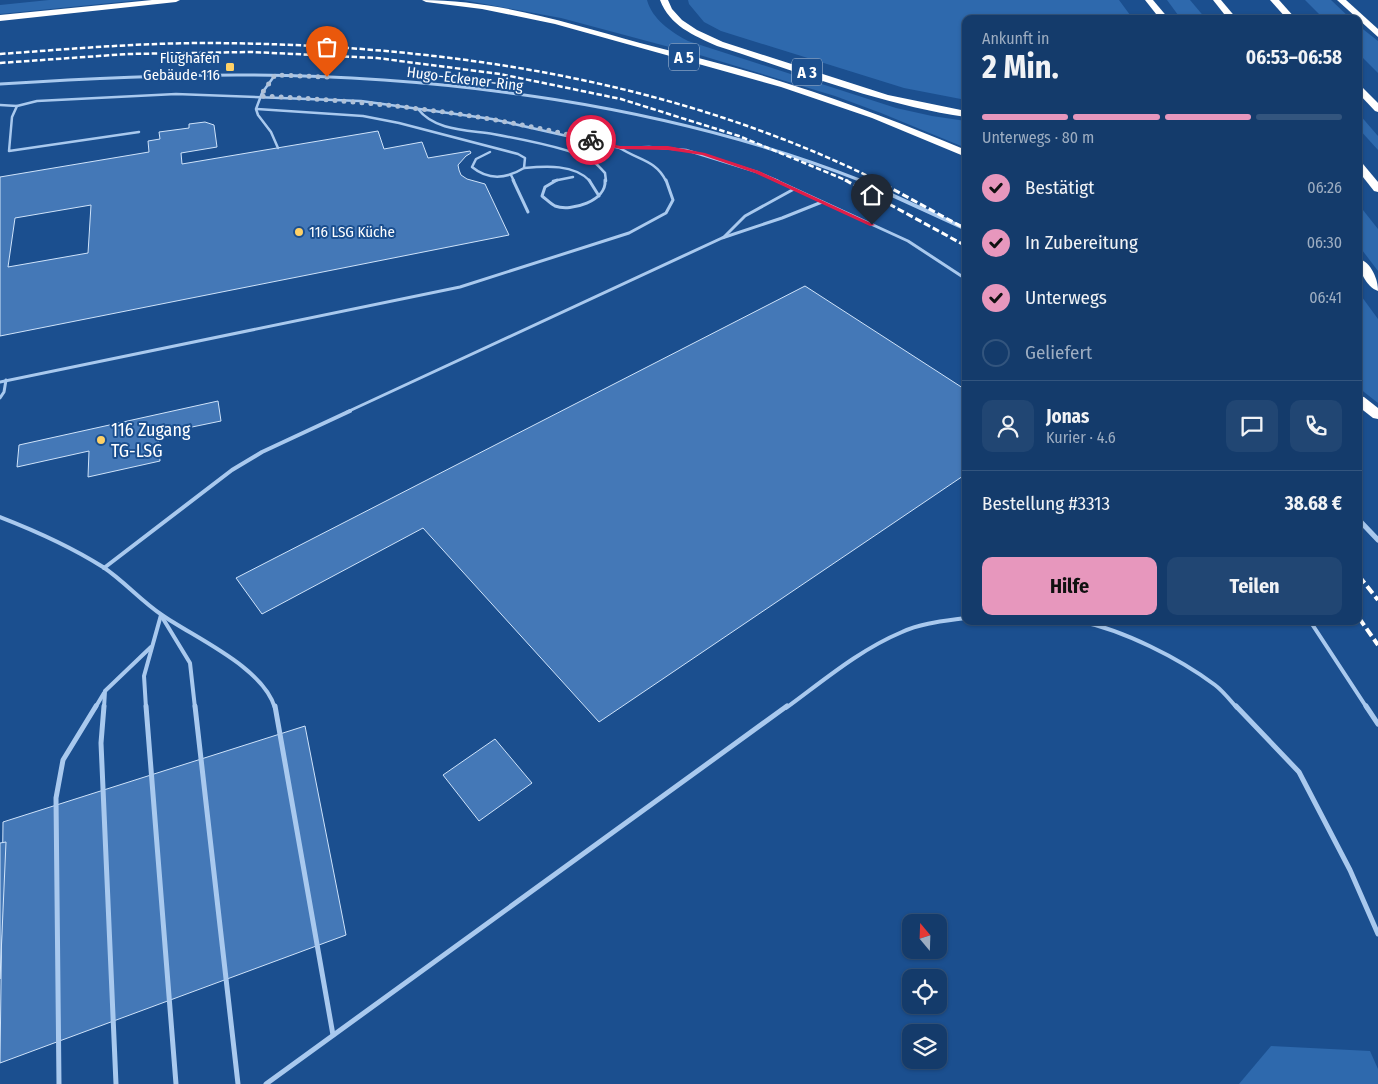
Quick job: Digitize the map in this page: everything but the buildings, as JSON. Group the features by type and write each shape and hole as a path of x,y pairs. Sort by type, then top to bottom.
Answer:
{"highway":[{"path":"0,18 176,0"},
{"name":"A 5","path":"426,0 482,6 556,22 784,85 875,116 962,152"},
{"name":"A 3","path":"664,0 666,7 675,20 699,35 720,44 885,97 962,113"},
{"path":"1148,0 1154,15"},
{"path":"1148,0 1161,15"},
{"path":"1217,0 1230,15"},
{"path":"1274,0 1288,15"},
{"path":"1341,0 1357,15"},
{"path":"1362,19 1378,34"},
{"path":"1362,92 1378,109"},
{"path":"1362,170 1378,189"},
{"path":"1362,266 1378,286"},
{"path":"1362,403 1378,416"}],"street":[{"name":"Hugo-Eckener-Ring","path":"0,84 173,75 275,75 373,80 522,97 634,116 764,147 820,166 913,202 962,227"},
{"path":"1362,523 1378,540"}],"lane":[{"path":"275,75 260,96 256,109 258,115 273,133 278,148"},
{"path":"0,105 17,106 37,101 75,98 176,94 361,101 492,119 620,148 668,148 703,154 757,172 908,241 962,276"},
{"path":"17,106 12,117 10,151 139,132"},
{"path":"256,109 340,113 399,123 518,154 524,158 524,168"},
{"path":"418,109 426,118 435,123 508,137 574,153 592,160 602,167 607,176 607,185 590,204 566,208 553,205 542,196 546,186 557,180 573,177"},
{"path":"0,382 460,287 629,233 666,213 674,200 664,175 651,162 637,158 620,148"},
{"path":"490,152 476,159 472,167 480,175 491,178 511,175 524,168 554,166 569,168 592,181 599,196"},
{"path":"511,175 528,212"},
{"path":"722,238 746,216 794,189"},
{"path":"104,568 232,470 262,452 722,238 822,202"},
{"path":"0,398 4,392 6,380"},
{"path":"0,517 50,537 104,568 161,615 221,651 258,680 275,705 333,1035"},
{"path":"161,615 144,676 176,1084"},
{"path":"161,615 190,664 238,1084"},
{"path":"266,1084 861,653 903,631 938,622 962,619"},
{"path":"1099,625 1164,654 1216,686 1299,772 1350,870 1378,934"},
{"path":"1313,625 1378,724"},
{"path":"59,1084 56,798 63,760 105,692 152,645"},
{"path":"105,692 101,743 116,1084"}],"shaded area":[{"path":"49,0 141,0 0,14 0,5"},
{"path":"463,0 647,0 658,19 669,29 688,41 896,108 962,120 962,146 835,96 703,56 561,18"},
{"path":"688,0 1119,0 1130,15 962,15 962,99 904,88 721,31 704,22 689,4"},
{"path":"1167,0 1190,0 1203,15 1178,15"},
{"path":"1305,0 1331,0 1347,15 1320,15"},
{"path":"1362,28 1378,41 1378,73 1362,57"},
{"path":"1362,117 1378,136 1378,150 1362,132"},
{"path":"1362,209 1378,229 1378,271 1362,250"},
{"path":"1362,297 1378,319 1378,403 1362,390"},
{"path":"1271,1046 1370,1051 1378,1069 1378,1084 1239,1084"}],"railway":[{"path":"0,54 129,45 207,43 293,45 380,51 466,60 551,74 635,92 718,116 799,146 877,181"},
{"path":"0,63 127,54 252,52 377,58 500,74 621,99 739,136 848,181"},
{"path":"845,180 962,244"},
{"path":"877,181 962,227"},
{"path":"1362,580 1378,600"},
{"path":"1362,622 1378,645"}],"way so far":[{"path":"327,77 275,75 260,96 390,104 492,119 591,140"}],"place":[{"name":"Flughafen Gebäude 116","path":"230,67"},
{"name":"116 LSG Küche","path":"299,232"},
{"name":"116 Zugang TG-LSG","path":"101,440"}],"route":[{"path":"591,140 620,148 668,148 703,154 757,172 872,225"}]}
